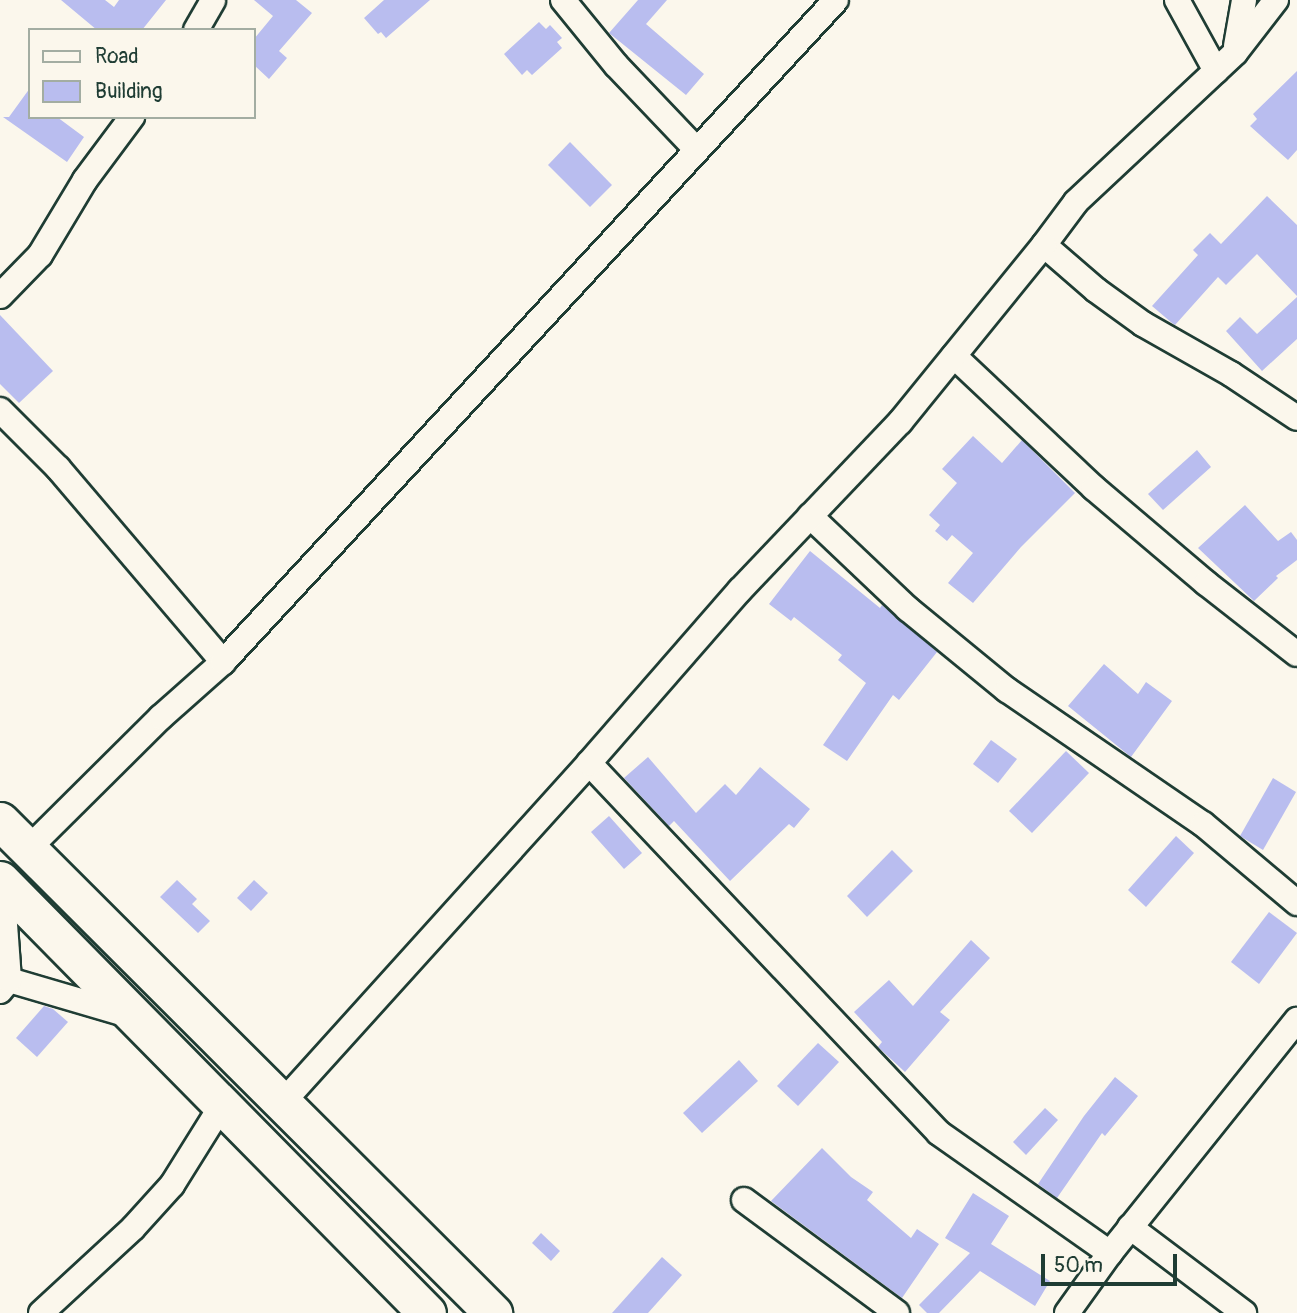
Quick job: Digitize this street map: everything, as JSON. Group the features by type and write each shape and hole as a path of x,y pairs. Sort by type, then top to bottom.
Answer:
{"highway":[{"path":"0,821 493,1313"},
{"path":"1,881 131,1016 427,1313"}],"street":[{"path":"197,28 214,0"},
{"path":"563,0 616,65 697,150"},
{"path":"28,849 161,717 223,662 836,0"},
{"path":"1177,0 1216,71"},
{"path":"1235,53 1244,0"},
{"path":"283,1102 589,763 740,590 900,422 1076,202 1235,53 1276,0"},
{"path":"0,296 40,255 85,180 131,119"},
{"path":"1044,245 1096,290 1143,324 1231,374 1297,418"},
{"path":"954,356 1094,488 1206,583 1297,654"},
{"path":"0,410 58,468 223,662"},
{"path":"810,516 908,610 1007,690 1203,824 1297,903"},
{"path":"589,763 939,1133 1110,1253"},
{"path":"1,881 5,985 131,1016"},
{"path":"1067,1313 1130,1227 1296,1024"},
{"path":"41,1313 133,1228 172,1185 222,1105"},
{"path":"744,1200 897,1313"},
{"path":"1130,1227 1244,1313"}],"building":[{"path":"61,0 105,0 114,7 119,0 166,0 144,28 95,28"},
{"path":"254,0 296,0 312,13 279,51 287,58 269,79 256,67 256,37 273,16"},
{"path":"384,0 430,0 386,38 381,32 378,34 364,18"},
{"path":"638,0 667,0 646,24 704,74 686,95 609,33"},
{"path":"539,22 546,29 550,25 562,38 557,42 562,48 532,75 527,70 522,75 504,54"},
{"path":"1297,71 1297,150 1288,160 1250,126 1257,119 1253,114"},
{"path":"28,91 28,119 60,119 84,137 67,162 3,117 9,117"},
{"path":"570,142 612,185 590,207 548,165"},
{"path":"1267,196 1297,225 1297,296 1257,254 1226,285 1218,277 1175,325 1152,306 1198,255 1193,250 1210,233 1221,244"},
{"path":"1297,297 1297,339 1262,371 1226,331 1240,317 1257,334"},
{"path":"0,315 53,371 19,403 0,384"},
{"path":"973,436 1002,463 1022,440 1075,493 1021,547 973,603 948,583 973,553 952,535 947,541 935,531 940,525 929,515 957,483 942,469"},
{"path":"1197,450 1211,467 1163,510 1148,494"},
{"path":"1245,505 1278,541 1291,532 1297,540 1297,560 1276,576 1278,578 1254,601 1198,548"},
{"path":"810,551 880,608 882,605 937,652 899,700 893,695 847,761 823,745 866,683 838,660 842,655 794,617 791,621 769,604"},
{"path":"1104,664 1138,694 1146,682 1172,701 1131,757 1068,706"},
{"path":"991,740 1017,759 998,783 973,764"},
{"path":"1066,751 1089,773 1032,833 1009,811"},
{"path":"648,757 696,813 725,784 736,795 760,767 810,809 794,828 789,824 730,881 674,821 669,826 624,778"},
{"path":"1273,778 1296,792 1263,850 1240,836"},
{"path":"609,816 642,853 624,869 591,832"},
{"path":"1176,836 1194,853 1146,907 1128,890"},
{"path":"892,850 913,871 867,917 847,896"},
{"path":"177,880 197,899 192,904 210,921 198,933 160,897"},
{"path":"254,880 268,893 251,911 237,898"},
{"path":"1269,912 1297,933 1259,984 1231,962"},
{"path":"971,940 990,958 940,1012 950,1020 905,1072 878,1047 882,1042 854,1012 889,980 913,1006"},
{"path":"44,1006 53,1009 68,1022 37,1057 16,1038"},
{"path":"818,1043 839,1062 798,1106 777,1086"},
{"path":"739,1060 758,1081 702,1133 683,1113"},
{"path":"1115,1077 1138,1096 1105,1136 1102,1133 1057,1198 1038,1184 1084,1116"},
{"path":"1045,1108 1058,1120 1026,1155 1013,1142"},
{"path":"822,1148 851,1177 873,1192 867,1200 911,1238 917,1229 939,1244 902,1298 771,1201"},
{"path":"973,1193 1009,1216 991,1244 1050,1281 1035,1306 980,1271 939,1313 927,1313 919,1305 970,1253 945,1238"},
{"path":"541,1233 560,1251 551,1261 532,1243"},
{"path":"662,1257 682,1275 648,1313 612,1313"}]}
